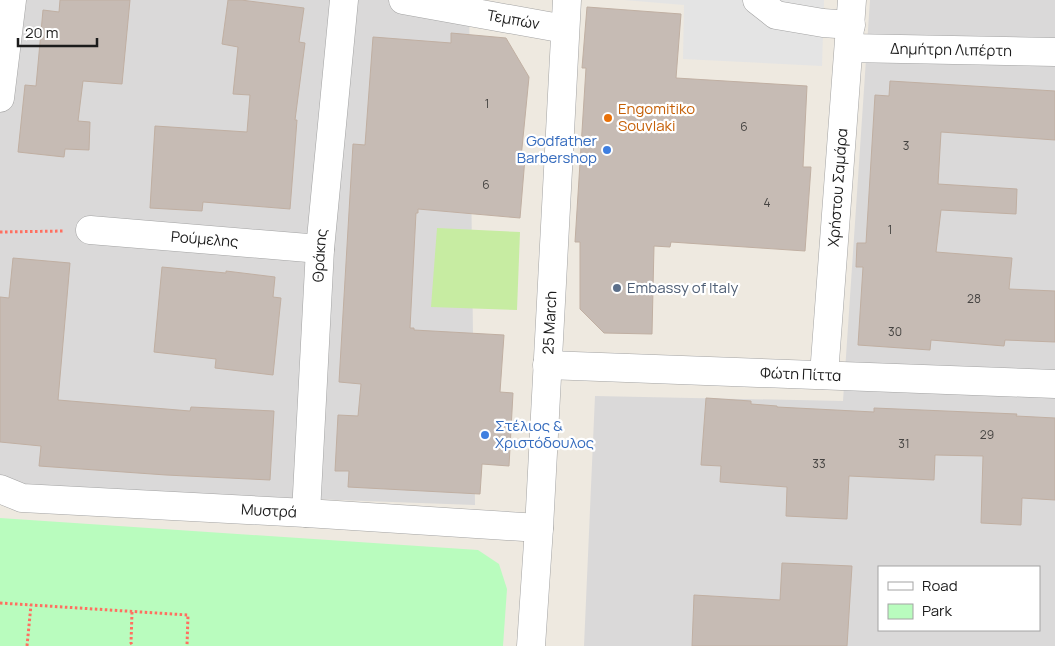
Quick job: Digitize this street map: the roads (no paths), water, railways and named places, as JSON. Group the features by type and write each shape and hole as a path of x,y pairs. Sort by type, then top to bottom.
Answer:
{"street":[{"path":"0,98 12,0"},
{"name":"Θράκης","path":"306,513 320,249 344,0"},
{"name":"Τεμπών","path":"403,0 565,29"},
{"name":"25 March","path":"531,646 567,0"},
{"name":"Δημήτρη Λιπέρτη","path":"757,0 776,15 823,23 1055,52"},
{"name":"Χρήστου Σαμάρα","path":"824,375 851,25"},
{"name":"Ρούμελης","path":"90,230 320,249"},
{"name":"Φώτη Πίττα","path":"547,365 1055,384"},
{"name":"Μυστρά","path":"0,489 22,498 306,513 538,528"}],"place":[{"name":"Engomitiko Souvlaki","path":"608,118"},
{"name":"Godfather Barbershop","path":"607,150"},
{"name":"Embassy of Italy","path":"617,288"},
{"name":"Στέλιος & Χριστόδουλος","path":"485,435"}]}
